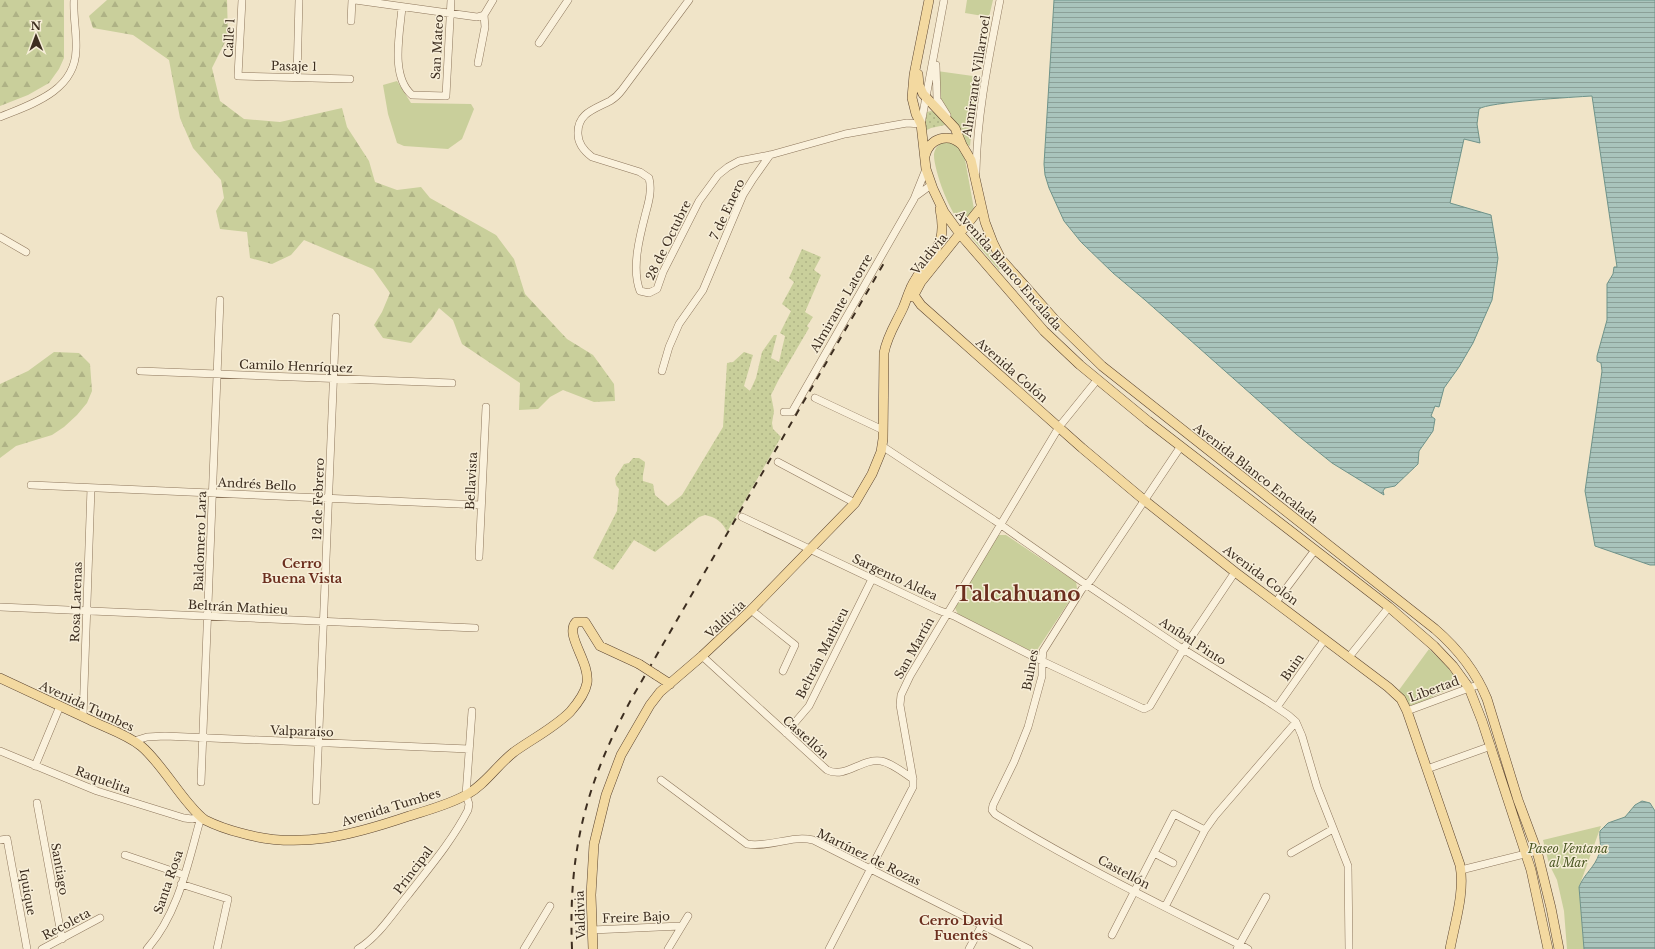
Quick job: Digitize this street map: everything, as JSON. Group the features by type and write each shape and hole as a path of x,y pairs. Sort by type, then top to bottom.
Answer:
{"main road":[{"path":"921,124 916,114 912,98 914,75 929,0"},
{"path":"917,64 919,85 926,98"},
{"name":"Avenida Blanco Encalada","path":"926,98 956,128 962,145 971,160 982,207 993,242 1007,266 1035,299 1077,344 1114,376 1441,634 1457,650 1480,684 1492,713 1516,794 1537,851 1550,900 1559,949"},
{"name":"Avenida Blanco Encalada","path":"921,124 926,165 931,185 939,203 960,234 1044,331 1097,380 1389,607 1443,655 1468,688 1491,746 1535,884 1548,949"},
{"path":"926,165 926,151 935,141 943,138 952,138 962,145"},
{"name":"Valdivia","path":"593,949 590,895 593,857 601,813 609,785 621,755 657,695 702,656 751,610 811,550 855,503 876,467 882,446 884,353 887,339 913,290 938,248 942,238 942,222 939,203"},
{"name":"Valdivia","path":"913,290 982,207"},
{"name":"Avenida Colón","path":"913,290 921,305 1144,500 1235,572 1325,638 1393,691 1401,699 1407,711 1461,870 1461,889 1450,949"},
{"path":"1097,380 1104,377 1114,376"},
{"path":"1181,446 1184,438 1183,430"},
{"path":"1315,550 1333,549"},
{"path":"1389,607 1390,594"},
{"name":"Avenida Tumbes","path":"0,678 134,741 153,758 174,787 201,817 222,828 253,836 284,841 303,841 343,835 384,824 436,808 466,795 480,785 506,759 566,716 580,698 587,681 587,672 584,660 572,636 572,627 576,622 585,622 597,642 603,648 639,664 670,684"}],"street":[{"path":"0,117 45,98 58,88 68,76 76,56 74,0"},
{"name":"Calle 1","path":"238,76 242,0"},
{"path":"297,78 299,0"},
{"path":"351,21 352,0"},
{"path":"355,0 450,14 477,17 484,15"},
{"name":"San Mateo","path":"402,7 398,64 402,80 409,92 415,96 446,96 451,0"},
{"path":"478,63 485,28 484,15 493,0"},
{"path":"539,44 568,0"},
{"name":"28 de Octubre","path":"689,0 622,90 612,100 592,110 584,116 578,125 579,143 586,153 592,157 640,172 650,178 651,192 640,236 637,282 640,291 649,293 658,289 663,272 699,201 718,175 739,161 770,155"},
{"path":"926,98 944,0"},
{"name":"Almirante Villarroel","path":"976,180 976,148 980,110 1000,0"},
{"path":"936,48 936,85 938,99 956,128"},
{"name":"Pasaje 1","path":"238,76 350,79"},
{"name":"Avenida Blanco Encalada","path":"921,124 926,98"},
{"path":"770,155 845,134 907,123 921,124"},
{"name":"7 de Enero","path":"662,371 669,347 679,324 703,290 743,195 770,155"},
{"name":"Almirante Latorre","path":"784,412 792,412 914,199 926,165"},
{"name":"Almirante Latorre","path":"914,199 931,185"},
{"path":"0,237 26,252"},
{"name":"Baldomero Lara","path":"201,782 220,300"},
{"name":"12 de Febrero","path":"316,801 336,317"},
{"name":"Camilo Henríquez","path":"140,371 452,383"},
{"name":"San Martín","path":"829,949 912,790 914,779 900,700 913,670 1059,427 1097,380"},
{"path":"815,398 883,430"},
{"name":"Bellavista","path":"479,556 486,407"},
{"name":"Aníbal Pinto","path":"882,446 1184,650 1277,708 1296,722"},
{"name":"Bulnes","path":"992,810 1019,751 1028,727 1042,676 1043,651 1181,446"},
{"path":"778,462 855,503"},
{"name":"Andrés Bello","path":"31,485 481,505"},
{"name":"Rosa Larenas","path":"83,717 91,488"},
{"name":"Sargento Aldea","path":"742,517 947,613 1042,661 1141,708 1146,709 1150,706 1184,650"},
{"path":"1276,602 1315,550"},
{"path":"1184,650 1235,572"},
{"name":"Beltrán Mathieu","path":"786,734 809,706 872,579"},
{"name":"Beltrán Mathieu","path":"0,607 475,628"},
{"path":"1349,657 1389,607"},
{"path":"751,610 795,644 795,647 783,671"},
{"name":"Buin","path":"1277,708 1325,638"},
{"name":"Castellón","path":"702,656 824,768 830,771 843,772 869,762 879,761 887,763 914,779"},
{"name":"Libertad","path":"1468,688 1474,674"},
{"name":"Libertad","path":"1407,711 1480,684"},
{"path":"36,766 60,706"},
{"path":"466,795 472,711"},
{"path":"1165,907 1205,830 1223,805 1296,722 1302,736 1317,787 1347,862 1349,872 1349,949"},
{"name":"Valparaíso","path":"134,741 156,736 469,749"},
{"path":"1427,769 1491,746"},
{"name":"Raquelita","path":"0,751 119,798 184,818 192,819 201,817"},
{"name":"Martínez de Rozas","path":"660,780 747,844 756,845 807,839 871,869 1029,949"},
{"name":"Principal","path":"358,949 374,936 394,913 436,859 468,810 469,801 466,795"},
{"name":"Santiago","path":"37,803 62,939"},
{"name":"Castellón","path":"992,810 995,814 1028,834 1238,947 1248,949"},
{"path":"1112,935 1174,814 1205,830"},
{"name":"Santa Rosa","path":"147,949 166,922 184,875 201,817"},
{"path":"1291,853 1333,829"},
{"name":"Iquique","path":"4,839 27,949"},
{"path":"1461,870 1537,851"},
{"path":"1154,853 1173,863"},
{"path":"124,855 184,875"},
{"path":"181,884 228,899 217,949"},
{"path":"1238,947 1266,897"},
{"path":"524,949 550,906"},
{"path":"668,949 688,916"},
{"name":"Recoleta","path":"42,949 100,918"},
{"path":"969,949 982,925"},
{"name":"Freire Bajo","path":"592,930 681,926"}],"green space":[{"path":"0,0 64,0 64,58 59,69 49,83 28,95 0,106"},
{"path":"107,0 227,0 228,36 212,68 220,101 244,119 280,122 342,108 347,127 369,161 375,182 397,190 421,187 430,198 496,235 514,259 525,294 567,339 593,355 614,384 615,401 594,402 563,390 550,397 538,409 519,410 520,383 462,344 453,320 439,308 432,319 411,343 383,338 374,325 382,312 390,293 373,269 304,240 291,255 272,264 250,258 247,232 220,229 216,211 224,198 221,180 193,148 180,118 169,60 133,35 93,28 89,16"},
{"path":"967,0 993,0 989,17 965,13"},
{"path":"937,71 980,77 975,100 970,146 967,145 940,98"},
{"path":"397,81 411,103 471,104 474,109 462,139 448,149 404,146 397,143 388,114 383,85"},
{"path":"931,111 935,112 945,125 925,131 926,113"},
{"path":"946,141 957,144 964,154 974,209 963,223 958,219 948,203 934,161 935,149"},
{"path":"981,233 994,260 1000,268 999,270 971,237 976,237"},
{"path":"802,249 821,257 814,270 821,275 805,312 813,317 807,326 809,328 771,395 774,411 772,423 773,429 781,437 727,532 718,520 705,515 699,517 655,552 634,540 613,570 593,558 617,511 619,489 616,485 615,478 624,464 629,463 633,458 639,458 645,462 643,481 653,484 655,495 668,506 682,495 723,427 727,363 733,362 744,352 753,355 744,386 750,391 756,378 762,352 774,335 777,335 771,358 779,362 785,336 780,333 791,311 782,304 794,282 789,278"},
{"path":"54,352 79,353 90,364 92,391 87,403 64,427 52,435 16,446 0,458 0,384 28,371"},
{"path":"1006,535 1076,582 1076,591 1037,650 1031,651 958,614 955,608 996,536"},
{"path":"1429,649 1457,680 1455,686 1411,707 1399,690"},
{"name":"Paseo Ventana al Mar","path":"1601,826 1579,887 1584,949 1567,949 1564,911 1557,880 1549,864 1543,840"}],"water":[{"path":"1054,0 1655,0 1655,565 1650,565 1595,546 1585,491 1602,371 1601,363 1597,361 1597,356 1607,320 1607,284 1613,274 1614,267 1617,267 1592,96 1514,102 1485,106 1479,109 1477,124 1480,143 1464,139 1450,203 1491,215 1498,258 1492,300 1473,343 1459,367 1444,388 1439,407 1435,406 1431,416 1435,419 1433,431 1419,451 1418,464 1395,486 1385,488 1383,491 1384,495 1332,463 1296,434 1113,273 1081,242 1064,221 1049,188 1045,175 1044,164"},
{"path":"1642,801 1650,803 1655,811 1655,949 1584,949 1579,887 1595,863 1599,854 1600,831 1608,823 1625,817 1635,805"}],"railway":[{"path":"572,949 573,880 577,848 583,818 603,758 633,696 884,263"}],"district":[{"name":"Cerro Buena Vista","path":"302,570"},
{"name":"Talcahuano","path":"1018,594"},
{"name":"Cerro David Fuentes","path":"961,928"}]}
